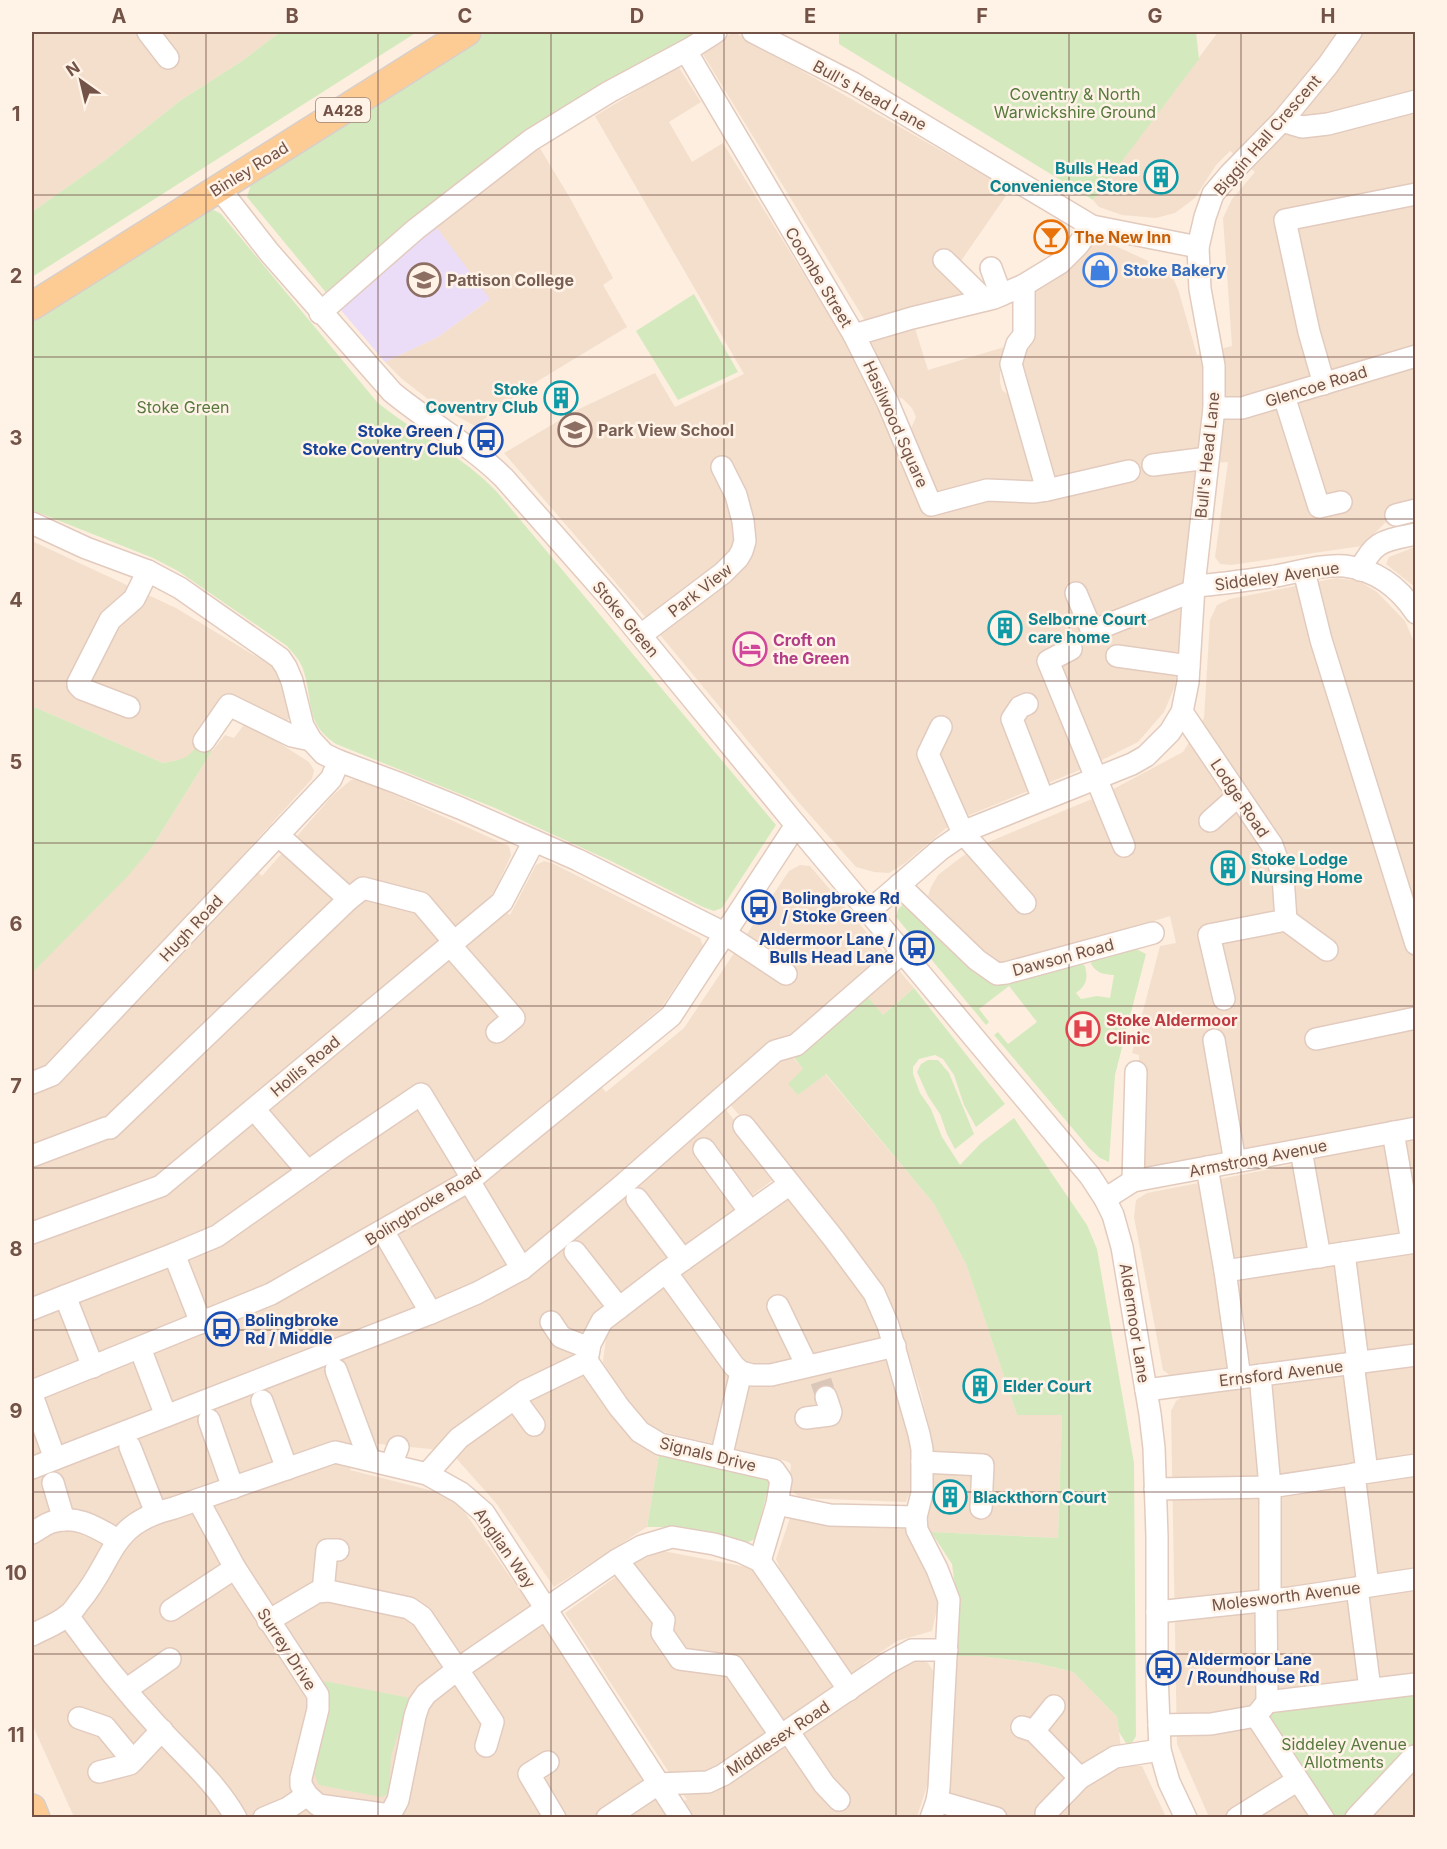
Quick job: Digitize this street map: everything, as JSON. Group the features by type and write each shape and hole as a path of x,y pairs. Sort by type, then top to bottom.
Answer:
{"main road":[{"name":"Binley Road","path":"32,306 467,32"},
{"path":"32,1808 36,1818"}],"street":[{"path":"148,32 168,58"},
{"path":"320,312 416,230 521,147 609,92 716,32"},
{"name":"Bull's Head Lane","path":"753,32 853,83 1092,226 1198,247 1200,289 1214,366 1214,408 1193,589 1188,682 1182,712 1170,732 1146,756 1132,764 963,833 947,843 869,911"},
{"name":"Biggin Hall Crescent","path":"1198,247 1205,217 1214,194 1230,174 1282,121 1328,65 1351,32"},
{"name":"Coombe Street","path":"691,48 689,56 854,335 993,298 1024,285 1060,263 1078,245 1092,226"},
{"path":"1282,121 1302,126 1328,124 1416,101"},
{"name":"Stoke Green","path":"219,188 269,252 392,392 489,463 504,478 609,597 869,911"},
{"path":"1324,384 1309,332 1285,220 1416,194"},
{"path":"944,260 993,298"},
{"path":"991,268 993,298"},
{"path":"1024,285 1024,335 1017,344 1011,364 1047,490"},
{"name":"Hasilwood Square","path":"854,335 888,403 931,505 987,490 1033,492 1129,471"},
{"name":"Glencoe Road","path":"1214,408 1242,408 1416,356"},
{"path":"1284,396 1319,507 1341,502"},
{"path":"1153,465 1208,458"},
{"name":"Park View","path":"640,635 723,573 742,551 745,541 743,520 736,495 723,467"},
{"path":"32,524 148,571 180,588 280,658 286,667 303,726 311,740 324,754 578,860 724,933 786,974"},
{"path":"1360,570 1366,556 1374,547 1382,542 1416,534"},
{"name":"Siddeley Avenue","path":"1076,593 1092,631 1193,589 1344,566 1381,578 1394,586 1416,613"},
{"path":"129,707 82,689 78,682 110,620 134,599 148,571"},
{"path":"1304,571 1321,640 1414,934"},
{"path":"1071,649 1048,661 1124,846"},
{"path":"1117,656 1189,666"},
{"path":"1027,704 1020,707 1012,719 1043,799"},
{"path":"204,741 229,705 292,736 311,740"},
{"name":"Lodge Road","path":"1182,712 1272,845 1283,876 1286,920"},
{"path":"940,727 928,754 963,833 1025,903"},
{"name":"Hugh Road","path":"32,1083 52,1075 331,778 339,761"},
{"path":"1210,821 1238,796"},
{"name":"Bolingbroke Road","path":"32,1393 271,1294 470,1180 671,1016 796,825"},
{"path":"278,835 349,899"},
{"name":"Hollis Road","path":"32,1233 161,1186 502,902 534,841"},
{"name":"Dawson Road","path":"899,885 977,960 997,974 1153,933"},
{"path":"32,1156 108,1128 363,888 421,903 514,1018 497,1032"},
{"name":"Aldermoor Lane","path":"869,911 1090,1176 1113,1215 1122,1247 1136,1323 1154,1448 1160,1750 1169,1782 1186,1818"},
{"path":"1224,999 1209,935 1286,920 1327,950"},
{"path":"32,1468 431,1313 477,1293 522,1269 625,1183 775,1051 796,1045 903,952"},
{"path":"1316,1039 1416,1018"},
{"path":"1215,1040 1234,1162"},
{"path":"1133,1181 1136,1072"},
{"path":"32,1309 217,1236 422,1094 522,1269"},
{"path":"254,1109 308,1172"},
{"path":"744,1126 834,1239 874,1293 882,1308 919,1434 922,1493 916,1517 917,1530 937,1569 949,1600 934,1809 964,1807 996,1818"},
{"name":"Armstrong Avenue","path":"1105,1199 1133,1181 1416,1128"},
{"path":"1225,1271 1414,1242 1393,1132"},
{"path":"704,1149 750,1212"},
{"path":"1301,1150 1320,1257"},
{"path":"1207,1167 1225,1271 1250,1377 1270,1487 1268,1600 1261,1709 1298,1780 1323,1818"},
{"path":"427,1474 459,1438 525,1391 588,1354 602,1321 666,1272 790,1184"},
{"path":"637,1199 683,1260"},
{"path":"383,1231 431,1313"},
{"path":"575,1252 619,1308"},
{"path":"1344,1253 1356,1363 1361,1473 1362,1587 1370,1689"},
{"path":"174,1254 201,1323"},
{"path":"666,1272 726,1357 741,1372 752,1375 817,1377 895,1346"},
{"path":"65,1296 93,1367"},
{"path":"778,1306 817,1377 831,1412 830,1415 806,1418"},
{"path":"551,1322 561,1337 588,1354"},
{"path":"140,1348 166,1416"},
{"name":"Signals Drive","path":"588,1354 619,1407 640,1432 660,1444 774,1470 781,1480 777,1504 760,1561"},
{"name":"Ernsford Avenue","path":"1146,1390 1416,1355"},
{"path":"336,1370 369,1459"},
{"path":"721,1458 741,1372"},
{"path":"32,1393 55,1459"},
{"path":"515,1399 534,1425"},
{"path":"262,1401 288,1469"},
{"path":"209,1420 233,1488"},
{"path":"130,1447 156,1513"},
{"name":"Anglian Way","path":"32,1635 68,1616 89,1590 109,1553 122,1535 134,1524 156,1513 335,1452 369,1459 394,1456 461,1492 484,1513 681,1818"},
{"path":"922,1462 983,1465 981,1508"},
{"path":"1155,1490 1270,1487 1416,1465"},
{"path":"52,1483 64,1520"},
{"name":"Surrey Drive","path":"198,1500 235,1568 318,1695 318,1709 301,1778 301,1785 307,1794"},
{"path":"777,1504 830,1515 916,1517"},
{"path":"32,1533 52,1522 74,1519 93,1526 118,1540"},
{"path":"264,1818 288,1808 307,1794 318,1805 392,1816 398,1800 415,1716 426,1694 458,1669 617,1560 642,1546 672,1537 732,1549 760,1561 849,1690"},
{"path":"323,1591 327,1550 338,1550"},
{"path":"617,1560 664,1620 662,1632 680,1659 733,1666 838,1800"},
{"path":"171,1610 235,1568"},
{"name":"Molesworth Avenue","path":"1157,1612 1268,1600 1416,1579"},
{"path":"268,1621 303,1599 323,1591 415,1611 422,1617 493,1722 486,1746"},
{"path":"68,1616 93,1651 213,1785 236,1818"},
{"name":"Middlesex Road","path":"607,1818 658,1785 708,1782 723,1775 886,1664 912,1650 947,1650"},
{"path":"127,1689 170,1659"},
{"path":"1159,1725 1211,1724 1261,1709 1370,1689 1416,1684"},
{"path":"1054,1706 1028,1729 1080,1778"},
{"path":"79,1718 105,1727 133,1761"},
{"path":"99,1772 130,1764 162,1730"},
{"path":"1046,1813 1080,1778 1115,1757 1160,1750"},
{"path":"1356,1818 1415,1756"},
{"path":"548,1762 528,1774 555,1818"},
{"path":"1237,1818 1298,1780"}],"shaded area":[{"path":"32,32 280,32 242,61 181,100 104,161 32,212"},
{"path":"734,32 1010,190 954,271 975,291 867,324 701,51"},
{"path":"1218,32 1415,32 1415,512 1387,521 1362,546 1231,565 1220,564 1215,557 1228,462 1199,464 1175,686 1164,712 1138,742 1092,765 967,816 950,825 905,863 889,873 856,867 800,804 647,619 504,453 575,411 655,373 675,407 744,374 595,116 678,66 701,102 669,122 692,162 723,143 849,348 856,347 926,511 932,516 940,515 945,508 988,498 1046,499 1140,474 1138,465 1059,482 1052,479 1019,369 1033,289 1095,234 1171,274 1178,289 1197,355 1232,346 1223,218 1232,199 1255,172 1230,151 1216,165 1195,198 1175,213 1156,218 1122,215 1099,207 1093,200"},
{"path":"538,145 570,198 613,278 603,285 627,327 523,390 475,426 433,403 402,379 385,362 438,337 489,300 434,224"},
{"name":"Pattison College","path":"434,224 490,299 438,337 385,362 341,310"},
{"path":"914,325 928,370 1011,345 1007,363 1000,372 1000,382 1002,390 1014,399 1038,476 1034,482 944,495 932,489 910,431 916,417 912,408 903,399 893,395 866,341"},
{"path":"32,541 176,608 275,668 283,679 291,717 285,722 231,695 194,751 184,759 163,763 32,706"},
{"path":"1415,547 1415,587 1386,564 1389,557"},
{"path":"1336,578 1359,581 1377,592 1405,621 1416,646 1415,1817 1209,1817 1177,1744 1171,1411 1176,1401 1183,1396 1259,1385 1174,1379 1163,1370 1134,1217 1136,1200 1147,1193 1302,1163 1298,1139 1141,1169 1139,1055 1132,1053 1160,946 1176,943 1170,916 1010,965 994,961 928,896 938,875 979,846 1104,794 1183,752 1204,718 1210,620 1217,605 1230,599"},
{"path":"246,722 309,762 314,770 312,779 241,857 262,876 333,795 351,780 359,779 509,846 511,855 495,891 487,900 510,915 536,865 544,861 700,938 703,946 661,1008 586,1070 606,1092 684,1028 789,871 800,865 810,866 914,988 883,1015 867,997 793,1057 803,1069 798,1095 825,1074 934,1204 966,1264 1017,1415 1062,1415 1058,1538 931,1532 927,1526 932,1438 919,1386 890,1301 835,1228 728,1102 723,1106 778,1176 592,1317 580,1336 575,1360 635,1441 659,1454 647,1527 554,1587 496,1503 456,1458 441,1450 368,1443 350,1470 441,1493 458,1503 545,1626 664,1804 687,1800 565,1613 638,1561 663,1551 747,1567 787,1585 776,1559 791,1515 908,1519 940,1596 932,1631 897,1641 863,1664 876,1680 907,1661 921,1660 928,1663 937,1677 928,1783 917,1817 74,1817 32,1724 32,973 152,847 212,751 225,735 234,738"},
{"path":"786,1198 798,1205 863,1294 879,1330 908,1431 912,1467 911,1489 906,1502 800,1498 789,1488 791,1464 786,1461 651,1429 629,1406 603,1362 607,1329"},
{"path":"956,1656 979,1656 1036,1663 1073,1672 1117,1717 1122,1755 1103,1776 1123,1765 1142,1766 1166,1817 943,1818 945,1810 960,1796 949,1793 945,1784"}],"green space":[{"path":"280,32 417,32 32,277 32,212 104,161 181,100 242,61"},
{"path":"486,32 700,32 328,295 247,197 252,181 395,87"},
{"name":"Coventry & North Warwickshire Ground","path":"839,32 1196,32 1199,59 1093,200 839,44"},
{"name":"Stoke Green","path":"212,209 221,214 377,402 469,467 497,492 776,825 722,908 714,911 703,907 611,861 495,808 336,744 326,736 314,719 303,669 287,646 178,571 153,558 32,510 32,316"},
{"path":"694,294 738,372 678,400 636,331"},
{"path":"32,706 163,763 186,756 194,750 202,738 212,751 152,847 127,877 32,973"},
{"path":"902,905 985,978 994,983 1079,962 1085,966 1086,974 1086,981 1076,993 1081,999 1097,996 1110,998 1114,975 1098,972 1091,964 1093,958 1132,947 1146,954 1115,1075 1109,1162 1100,1158 1089,1148 994,1035 998,1032 1008,1044 1037,1022 1009,986 979,1009 989,1022 986,1025 896,917"},
{"path":"914,988 1005,1104 976,1127 964,1105 954,1075 943,1059 935,1055 919,1059 913,1067 913,1074 920,1093 931,1109 942,1137 960,1165 981,1143 1014,1118 1087,1225 1097,1249 1134,1463 1136,1736 1132,1743 1126,1743 1119,1732 1117,1717 1073,1672 1036,1663 979,1656 956,1656 955,1586 952,1564 931,1532 1058,1538 1062,1415 1017,1415 966,1264 934,1204 826,1074 798,1095 788,1084 803,1069 793,1056 867,996 883,1015"},
{"path":"928,1060 938,1060 949,1073 974,1134 955,1149 940,1114 928,1096 917,1072 921,1064"},
{"path":"659,1454 764,1474 770,1481 755,1539 744,1544 666,1527 647,1527"},
{"path":"324,1681 410,1698 391,1756 389,1794 381,1797 319,1785 313,1771 327,1697"},
{"name":"Siddeley Avenue Allotments","path":"1415,1687 1415,1758 1358,1817 1319,1817 1262,1712"}],"tunnel":[{"path":"821,1381 826,1397"}],"place":[{"name":"Bulls Head Convenience Store","path":"1161,177"},
{"name":"The New Inn","path":"1051,237"},
{"name":"Stoke Bakery","path":"1100,270"},
{"name":"Pattison College","path":"424,280"},
{"name":"Stoke Coventry Club","path":"561,398"},
{"name":"Park View School","path":"575,430"},
{"name":"Stoke Green / Stoke Coventry Club","path":"486,440"},
{"name":"Selborne Court care home","path":"1005,628"},
{"name":"Croft on the Green","path":"750,649"},
{"name":"Stoke Lodge Nursing Home","path":"1228,868"},
{"name":"Bolingbroke Rd / Stoke Green","path":"759,907"},
{"name":"Aldermoor Lane / Bulls Head Lane","path":"917,948"},
{"name":"Stoke Aldermoor Clinic","path":"1083,1029"},
{"name":"Bolingbroke Rd / Middle","path":"222,1329"},
{"name":"Elder Court","path":"980,1386"},
{"name":"Blackthorn Court","path":"950,1497"},
{"name":"Aldermoor Lane / Roundhouse Rd","path":"1164,1668"}]}
